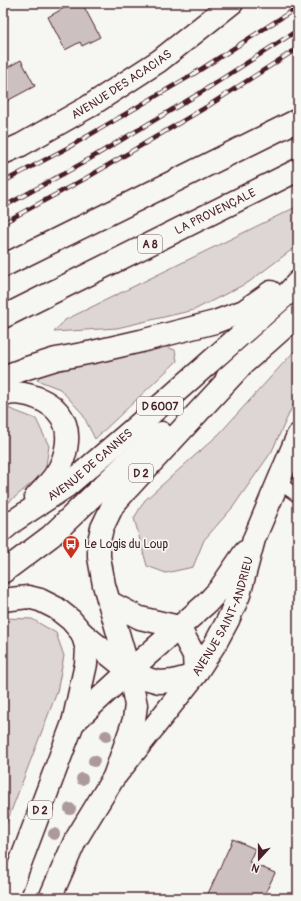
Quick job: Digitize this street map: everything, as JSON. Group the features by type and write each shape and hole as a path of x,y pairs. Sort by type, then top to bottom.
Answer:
{"main road":[{"name":"AVENUE DES ACACIAS","path":"3,153 88,107 146,70 166,56 232,3"},
{"path":"3,266 298,120"},
{"name":"LA PROVENÇALE","path":"3,318 298,170"},
{"path":"3,377 56,359 142,342 215,322 244,311 298,272"},
{"name":"AVENUE DE CANNES","path":"9,525 66,486 192,378 287,294 298,282"},
{"name":"D 6007","path":"239,368 298,315"},
{"name":"AVENUE DE CANNES","path":"3,572 51,536 130,460 239,368"},
{"name":"D 2","path":"50,898 75,841 114,777 134,720 136,705 129,671 104,585 99,557 99,541 102,528 113,505 148,465 239,368"},
{"path":"3,395 14,393 28,394 40,398 59,413 64,423 67,435 63,460 56,474 9,525"},
{"name":"AVENUE SAINT-ANDRIEU","path":"114,777 195,675 215,644 228,620 239,595 254,539 298,435"},
{"name":"D 2","path":"73,723 129,671 207,603 219,590 254,539"},
{"name":"D 2","path":"3,600 28,597 40,600 56,608 71,620 82,633 129,671 148,679 160,682 173,681 195,675"},
{"path":"109,602 140,618 179,627 194,655 195,675"},
{"name":"D 2","path":"7,898 73,723 86,664 87,649 82,633"}],"lane":[{"path":"278,482 298,496"}],"shaded area":[{"path":"298,206 298,245 249,282 194,310 117,328 54,332 65,320"},
{"path":"161,345 175,350 177,361 95,439 82,413 60,389 37,380 47,366"},
{"path":"298,347 298,394 272,451 233,507 204,540 193,567 166,573 147,566 134,518 145,500 219,434"},
{"path":"5,407 36,419 49,446 45,472 3,507 3,408"},
{"path":"5,618 32,619 56,633 64,656 57,692 3,832 3,620"}],"building":[{"path":"73,3 82,3 100,37 82,46 80,42 65,50 48,17"},
{"path":"21,60 35,86 3,103 3,70"},
{"path":"233,839 255,849 249,862 275,873 263,898 206,898"}],"railway":[{"path":"3,182 69,147 192,75 298,7"},
{"path":"3,207 81,164 200,93 298,30"},
{"path":"3,223 88,177 208,106 298,48"}],"place":[{"name":"Le Logis du Loup","path":"71,559"}]}
